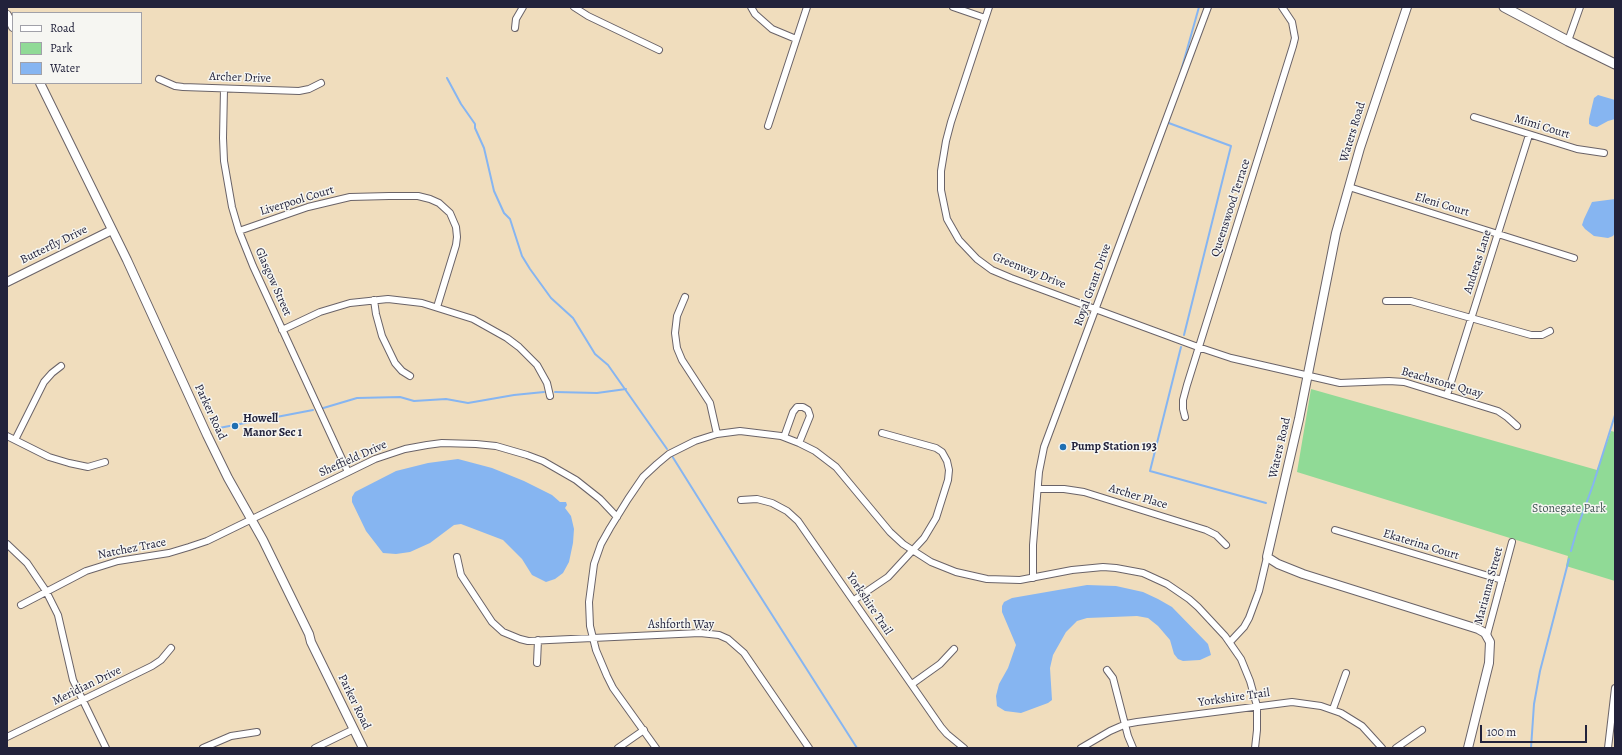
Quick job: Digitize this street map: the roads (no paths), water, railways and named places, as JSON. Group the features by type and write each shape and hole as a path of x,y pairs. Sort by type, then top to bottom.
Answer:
{"main road":[{"path":"1504,7 1615,64"}],"street":[{"path":"515,28 516,20 524,7"},
{"path":"574,7 588,16 659,50"},
{"path":"751,7 755,14 772,29 796,39"},
{"path":"768,126 807,7"},
{"path":"953,7 985,18"},
{"name":"Greenway Drive","path":"989,7 951,122 943,155 941,171 941,190 947,219 959,240 969,252 986,266 1011,278 1198,347 1243,361 1307,376"},
{"name":"Royal Grant Drive","path":"1034,578 1033,545 1039,466 1044,447 1208,7"},
{"name":"Queenswood Terrace","path":"1185,417 1183,400 1198,347 1295,38 1292,22 1282,7"},
{"name":"Waters Road","path":"1267,557 1293,447 1332,251 1349,187 1375,101 1407,7"},
{"path":"1568,41 1580,7"},
{"path":"7,15 12,25"},
{"name":"Archer Drive","path":"159,79 175,86 224,89 300,90 309,89 321,83"},
{"name":"Parker Road","path":"40,84 112,230 207,435 309,634 311,642 363,748"},
{"name":"Glasgow Street","path":"224,89 224,161 232,207 239,231 253,266 348,472"},
{"name":"Mimi Court","path":"1474,117 1577,149 1604,153"},
{"name":"Andreas Lane","path":"1447,395 1529,135"},
{"name":"Eleni Court","path":"1349,187 1574,258"},
{"name":"Liverpool Court","path":"239,231 308,207 338,200 366,196 418,196 430,199 439,203 450,213 456,227 457,237 456,245 437,307"},
{"name":"Butterfly Drive","path":"7,282 112,230"},
{"path":"685,298 677,316 675,333 677,348 682,360 710,403 717,434"},
{"path":"374,300 382,336 395,363 402,371 410,376"},
{"path":"282,330 335,307 355,302 402,300 437,307 484,324 500,333 519,347 537,365 547,383 550,396"},
{"path":"1386,301 1411,301 1531,335 1542,335 1550,332"},
{"path":"15,440 44,382 61,366"},
{"name":"Beachstone Quay","path":"1307,376 1340,383 1397,381 1498,411 1508,417 1517,426"},
{"path":"784,437 793,412 797,407 802,406 808,410 810,416 799,443"},
{"path":"656,748 613,688 599,659 593,638 589,602 592,576 601,544 634,489 657,464 682,447 695,441 717,434 740,431 784,437 815,452 836,467 890,532 911,550 942,567 974,578 1007,580 1034,578 1097,567 1116,568 1143,573 1167,584 1189,599 1230,642 1247,670 1257,706 1255,748"},
{"path":"854,600 888,577 911,550 924,538 936,518 943,500 949,466 946,457 936,448 882,433"},
{"path":"7,436 49,457 68,463 88,467 105,462"},
{"name":"Sheffield Drive","path":"251,520 348,472 390,454 428,445 467,443 496,446 527,455 562,471 589,489 617,517"},
{"name":"Archer Place","path":"1038,489 1064,489 1084,492 1206,530 1216,535 1226,545"},
{"name":"Yorkshire Trail","path":"741,500 763,500 778,505 787,511 805,529 944,731 964,748"},
{"name":"Natchez Trace","path":"21,605 98,566 182,549 207,540 251,520"},
{"name":"Ekaterina Court","path":"1335,530 1502,580"},
{"name":"Marianna Street","path":"1487,635 1512,542"},
{"path":"7,544 27,563 46,591 58,615 73,680 106,748"},
{"name":"Ashforth Way","path":"457,557 458,567 465,582 496,627 510,636 520,640 700,633 719,635 728,639 744,653 809,748"},
{"path":"1230,642 1244,627 1249,618 1259,591 1267,557 1278,564 1303,574 1478,629 1487,635 1490,648 1489,663 1468,748"},
{"path":"537,663 538,640"},
{"name":"Meridian Drive","path":"7,737 152,666 161,660 171,648"},
{"path":"912,684 940,664 954,649"},
{"path":"1107,670 1113,678 1133,748"},
{"path":"1333,709 1346,674"},
{"path":"1608,748 1614,713 1615,688"},
{"name":"Yorkshire Trail","path":"1081,748 1110,731 1126,724 1292,702 1308,703 1333,709 1362,726 1382,748"},
{"path":"315,748 354,729"},
{"path":"618,748 644,730"},
{"path":"1396,748 1422,730"},
{"path":"203,748 231,736 257,732"}],"water":[{"path":"1598,95 1615,100 1615,119 1597,127 1589,124 1589,119 1594,98"},
{"path":"1615,199 1615,233 1613,236 1608,238 1594,236 1582,225 1592,202"},
{"path":"458,459 492,468 524,481 552,495 560,502 566,502 567,505 565,508 571,516 574,529 569,562 563,573 555,579 546,582 532,575 522,559 503,540 461,524 454,525 430,543 410,552 396,554 383,553 366,531 352,502 352,497 355,492 396,471 428,463"},
{"path":"1087,585 1116,586 1143,592 1158,599 1172,607 1208,644 1211,655 1200,660 1183,661 1178,659 1174,654 1170,640 1158,626 1148,618 1137,616 1087,618 1077,621 1066,632 1053,655 1050,668 1052,700 1048,703 1021,713 1005,711 997,706 996,696 999,684 1008,668 1016,645 1002,612 1004,602 1012,598"}],"waterway":[{"path":"1181,71 1199,7"},
{"path":"447,78 461,104 475,124 475,128 484,148 494,191 504,213 510,219 522,256 551,298 573,318 595,354 608,365 667,449"},
{"path":"1166,122 1231,146 1184,335"},
{"path":"1181,347 1150,471 1266,503"},
{"path":"555,392 597,393 626,389"},
{"path":"320,409 357,398 400,397 414,401 446,399 468,403 514,395 544,392"},
{"path":"219,428 313,410"},
{"path":"1571,551 1615,415"},
{"path":"672,456 857,748"},
{"path":"1531,748 1534,704 1540,671 1569,559"}],"place":[{"name":"Howell Manor Sec 1","path":"235,426"},
{"name":"Pump Station 193","path":"1063,447"}],"park label":[{"name":"Stonegate Park","path":"1569,509"}]}
